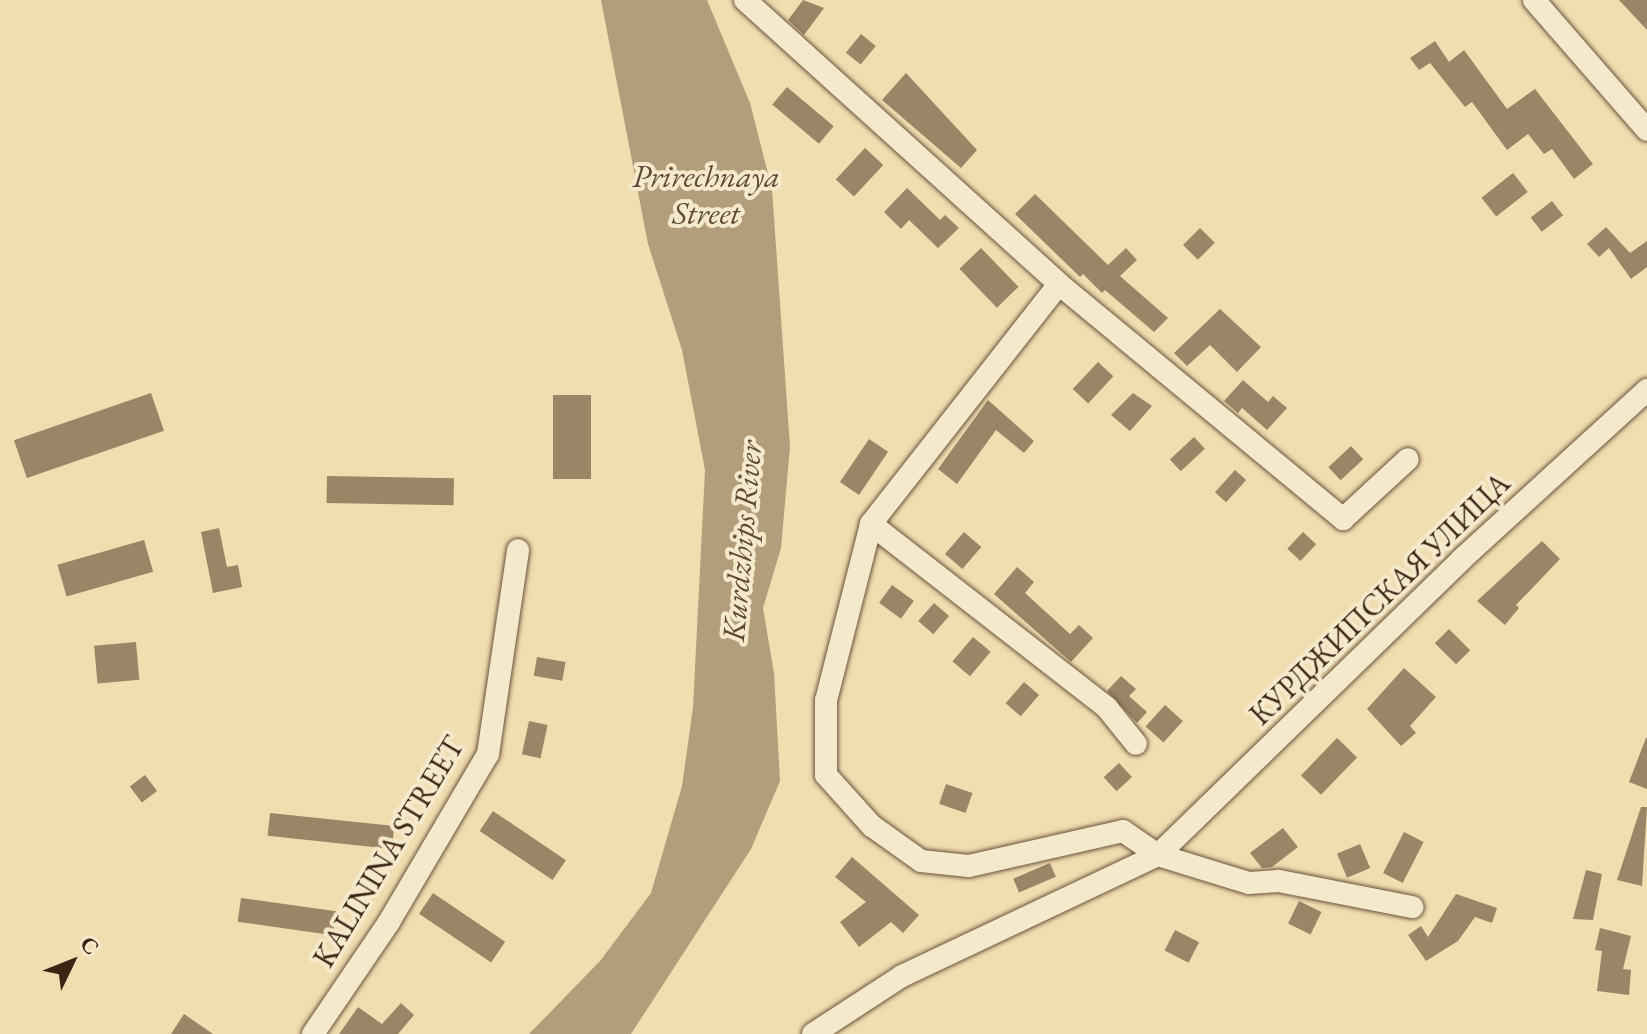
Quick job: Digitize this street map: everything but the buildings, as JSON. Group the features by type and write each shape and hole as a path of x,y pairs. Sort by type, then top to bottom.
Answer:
{"street":[{"path":"745,0 1059,284 1343,519 1408,459"},
{"path":"1534,0 1647,130"},
{"path":"1059,284 871,524 826,700 826,775 872,826 921,861 969,866 1123,831 1158,855 1249,883 1279,881 1412,907"},
{"name":"КУРДЖИПСКАЯ УЛИЦА","path":"813,1034 902,976 1158,855 1462,559 1647,390"},
{"path":"871,524 1107,708 1136,744"},
{"name":"KALININA STREET","path":"313,1034 389,922 488,754 518,550"}],"water":[{"name":"Prirechnaya Street","path":"601,0 707,0 750,103 772,189 790,447 781,548 763,608 774,673 780,781 751,849 631,1034 529,1034 600,961 651,893 682,786 693,707 705,470 682,350 648,244"}],"water label":[{"name":"Kurdzhips River","path":"742,541"}]}
